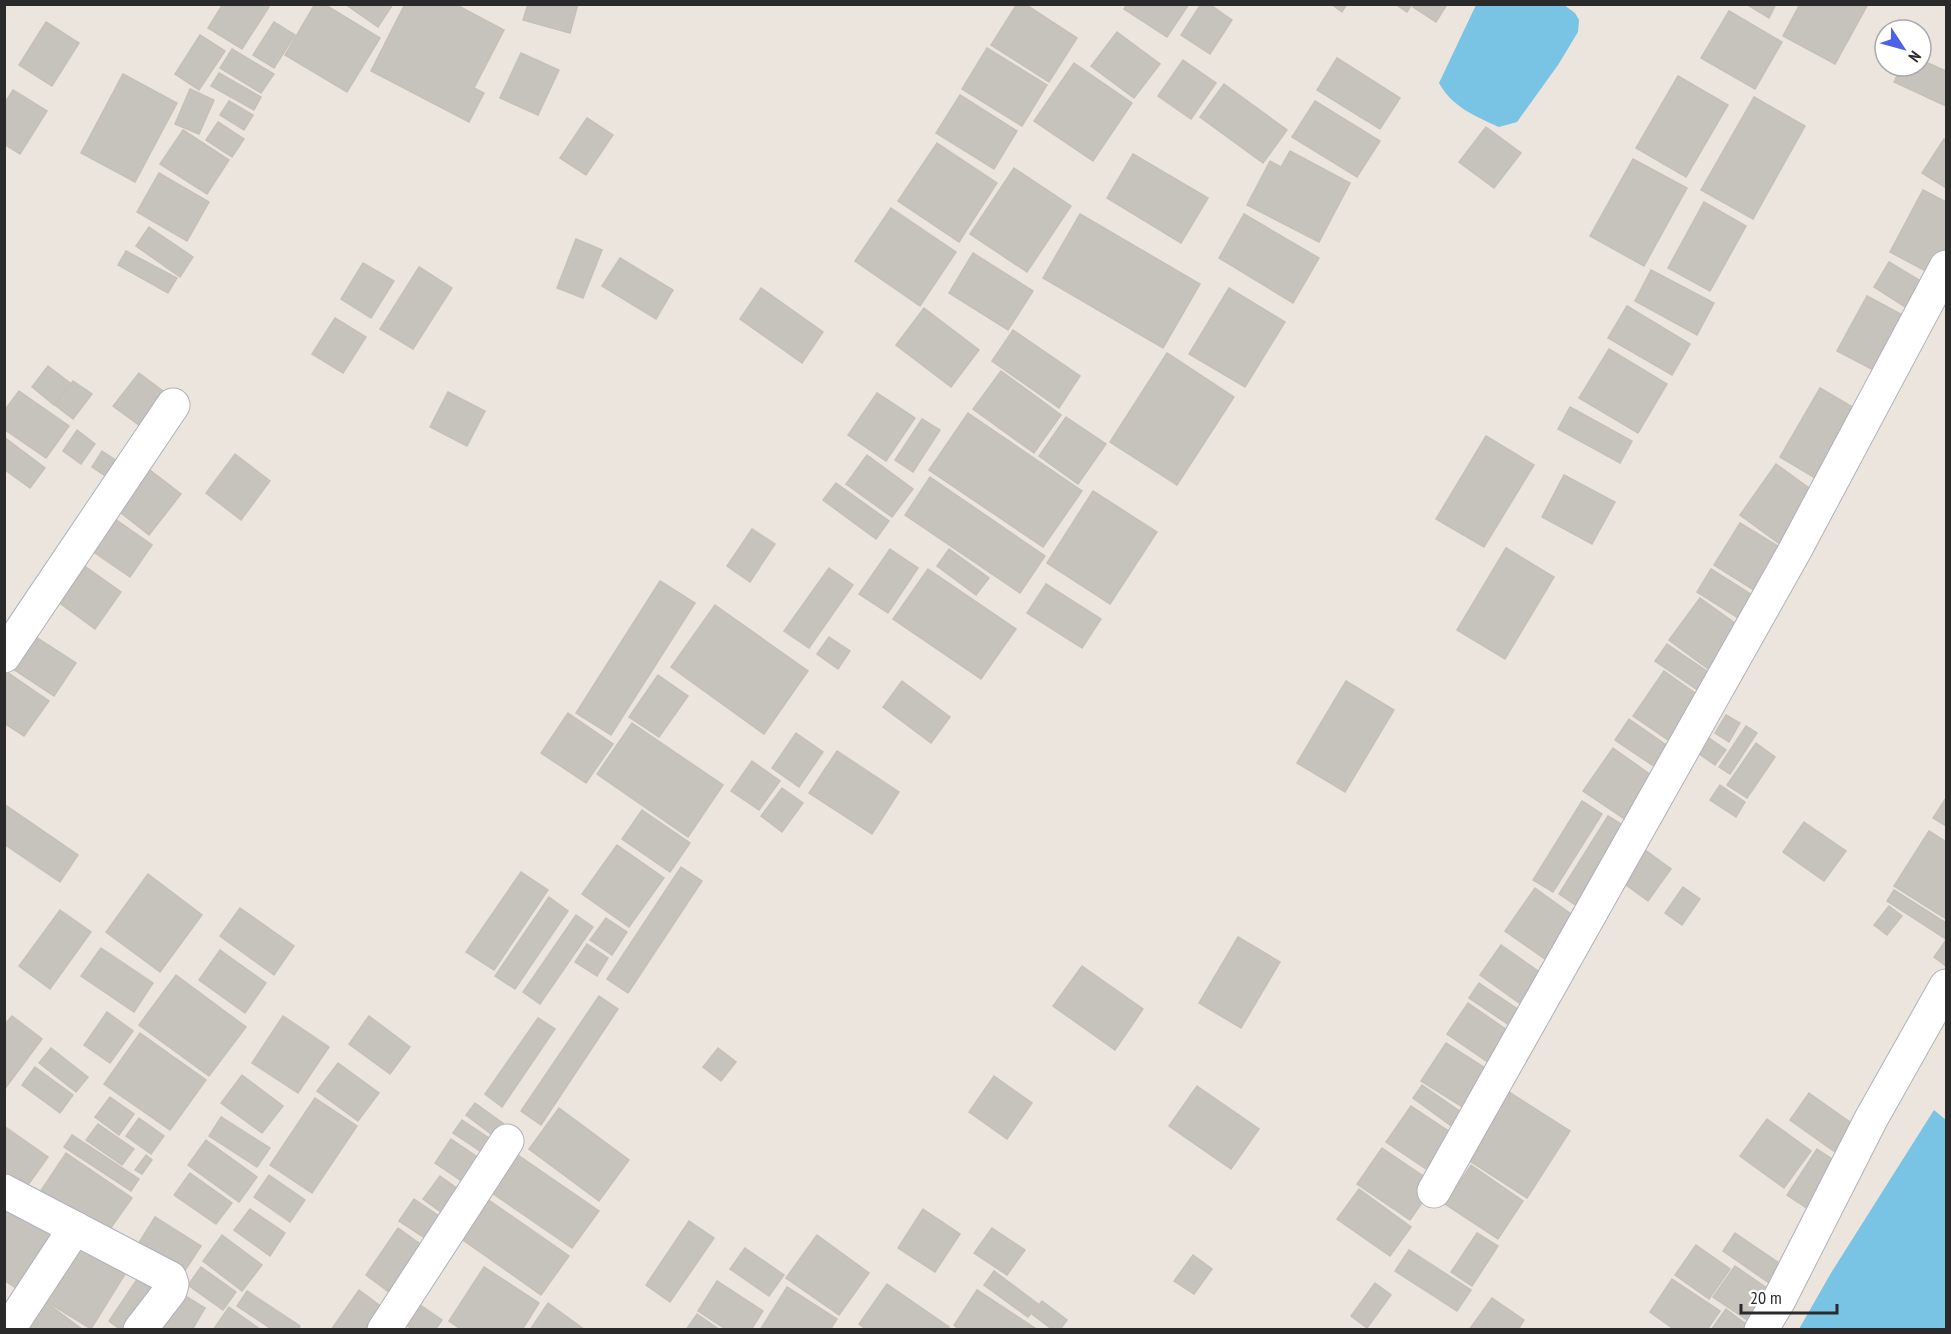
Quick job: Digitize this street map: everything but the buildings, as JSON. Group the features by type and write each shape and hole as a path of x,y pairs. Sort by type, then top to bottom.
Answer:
{"street":[{"path":"1434,1191 1794,552 1947,267"},
{"path":"4,656 173,405"},
{"path":"1761,1329 1779,1300 1871,1119 1947,986"},
{"path":"384,1329 507,1141"},
{"path":"4,1191 170,1278 172,1284 170,1291 140,1329"},
{"path":"8,1329 75,1228"}],"water":[{"path":"1476,5 1564,5 1575,13 1579,20 1578,32 1558,65 1517,122 1499,127 1457,105 1439,83"},
{"path":"1934,1110 1946,1120 1946,1329 1799,1329 1831,1273"}]}
